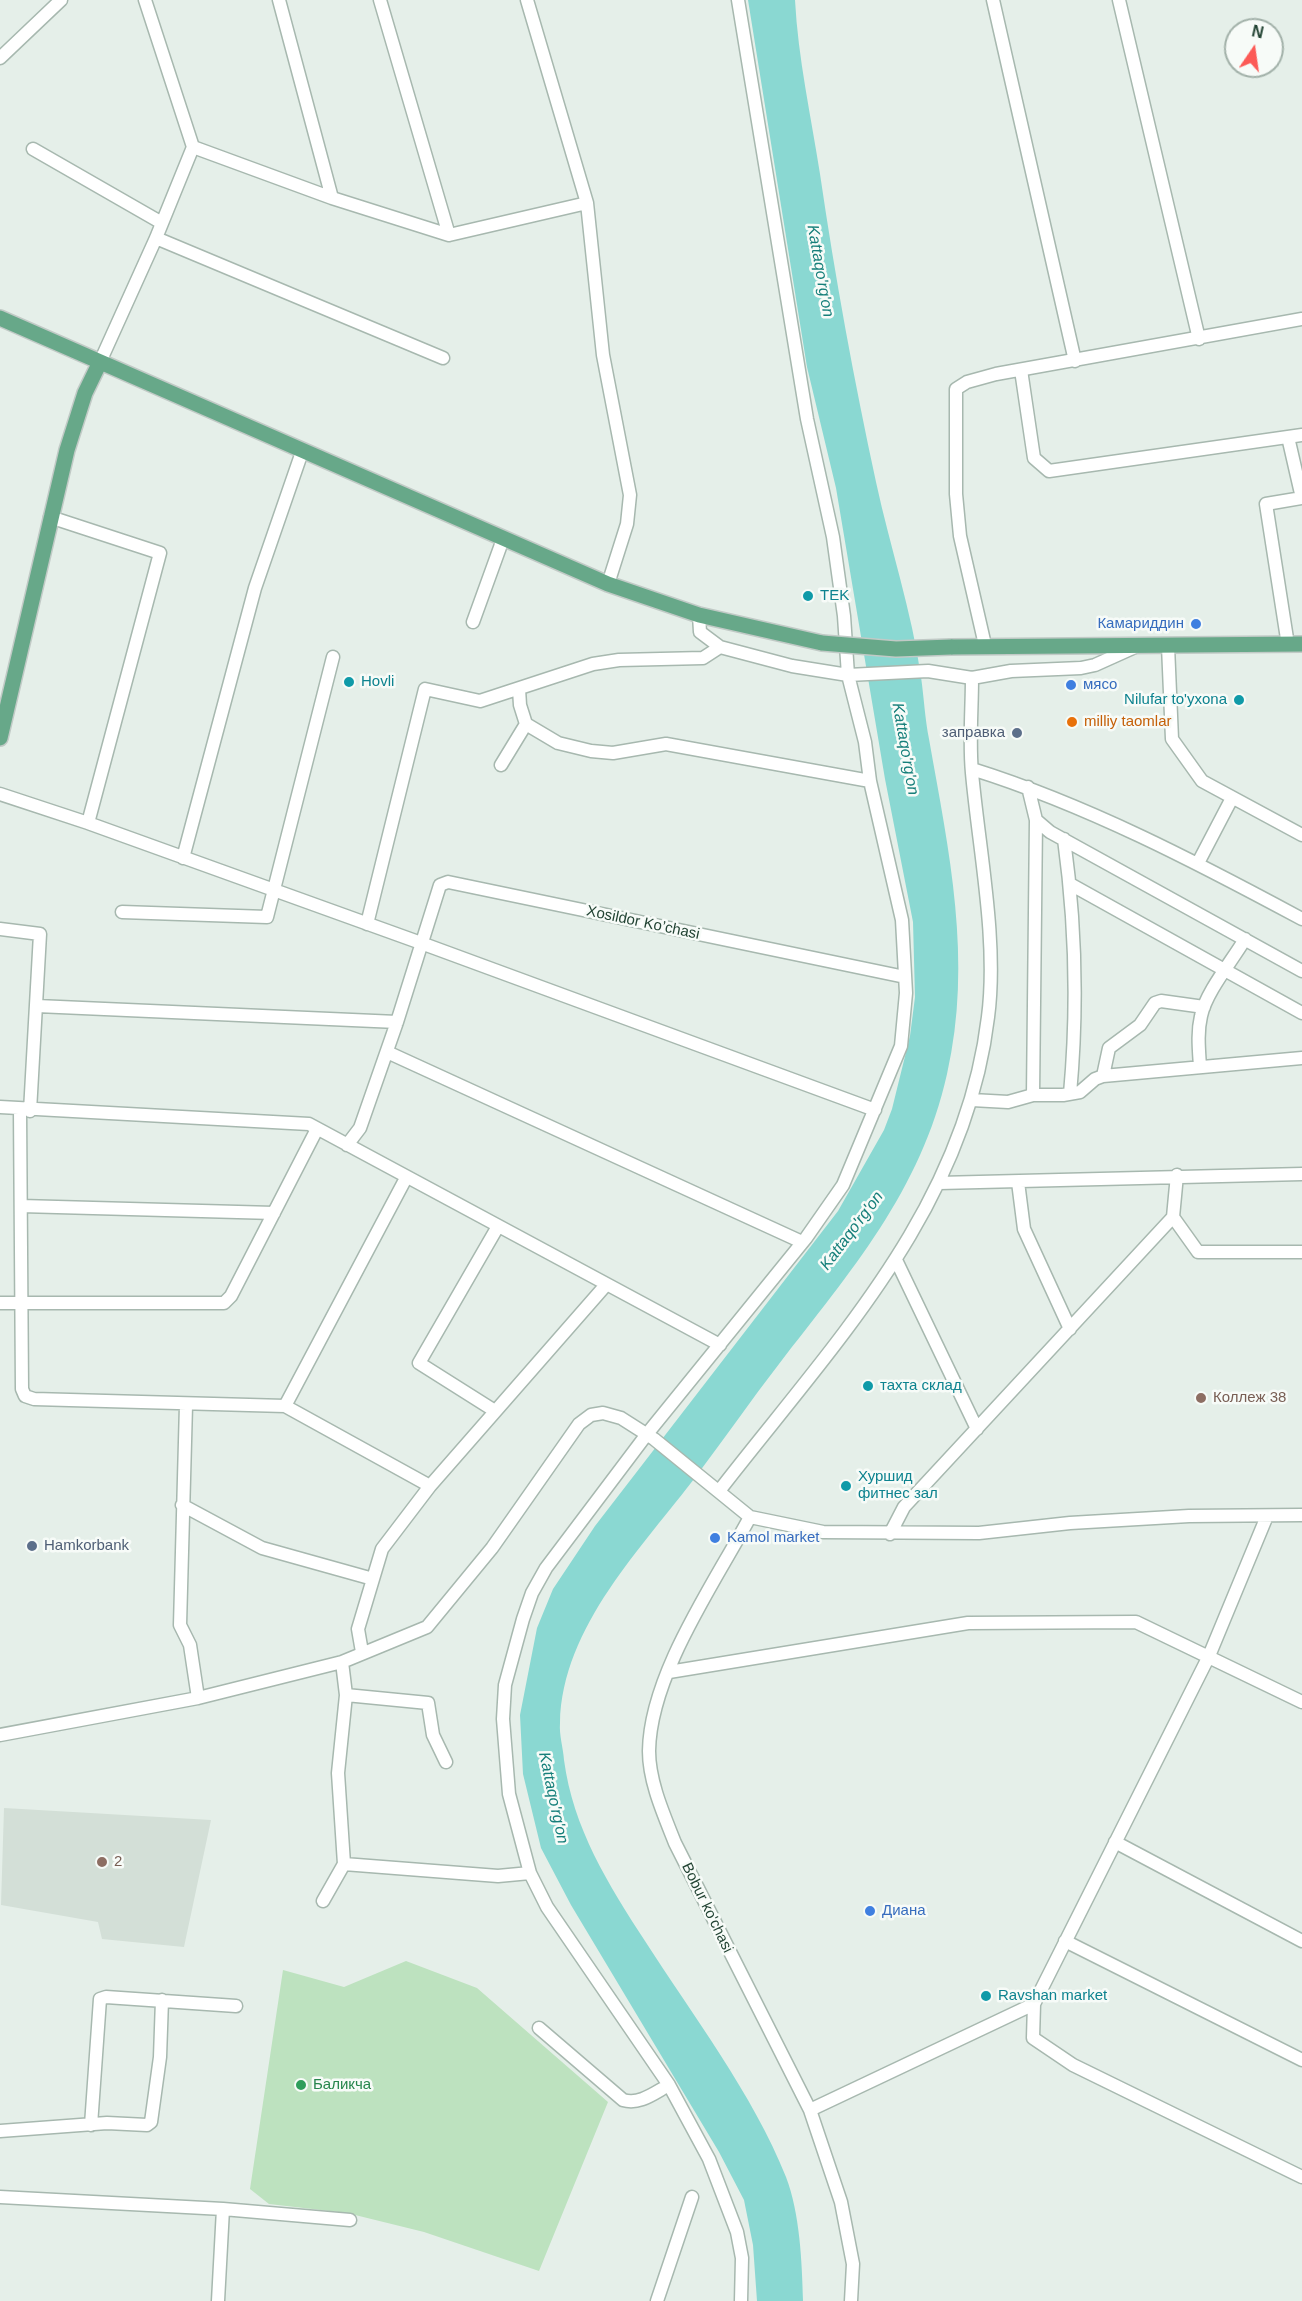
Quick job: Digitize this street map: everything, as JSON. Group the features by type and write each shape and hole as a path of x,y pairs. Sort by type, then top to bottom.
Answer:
{"main road":[{"path":"0,318 608,584 699,615 822,643 884,648 985,645 1295,645"},
{"path":"0,738 50,517 85,393 100,362"}],"street":[{"path":"0,58 61,0"},
{"path":"100,362 156,238 193,147 145,0"},
{"path":"279,0 332,198"},
{"path":"380,0 449,235"},
{"path":"527,0 587,203 603,355 630,495 627,524 608,584"},
{"path":"738,0 805,408 833,537 870,781 902,920 905,977 901,1046 843,1185 802,1242 651,1437 546,1568 532,1593 505,1684 503,1719 509,1794 530,1873 547,1907 669,2085 710,2159 737,2232 742,2258 741,2301"},
{"path":"993,0 1075,361"},
{"path":"1119,0 1199,339"},
{"path":"193,147 332,198 449,235 587,203"},
{"path":"33,149 162,223"},
{"path":"156,238 443,358"},
{"path":"985,645 960,536 956,494 956,389 967,382 1021,370 1302,319"},
{"path":"1021,370 1034,458 1049,471 1302,435"},
{"path":"1288,437 1302,498 1266,504 1295,645"},
{"path":"183,858 255,588 302,452"},
{"path":"50,517 160,553 88,823"},
{"path":"473,622 503,539"},
{"path":"699,615 700,632 720,647 792,666 853,675 928,671 972,678 1011,671 1081,668 1095,665 1138,645"},
{"path":"1168,646 1172,739 1202,782 1302,835"},
{"path":"367,924 425,689 480,701 593,664 619,660 703,658 720,647"},
{"path":"122,912 267,917 333,657"},
{"path":"719,1491 823,1361 896,1260 939,1183 962,1132 972,1100 988,1017 990,951 972,769 972,678"},
{"path":"519,689 520,705 526,724 558,743 591,751 613,753 666,744 870,781"},
{"path":"501,765 526,724"},
{"path":"972,769 1028,787 1198,864 1302,919"},
{"path":"1028,787 1036,820 1034,1095"},
{"path":"0,794 88,823 421,943 874,1110"},
{"path":"1198,864 1232,798"},
{"path":"1036,820 1064,839 1302,971"},
{"path":"1064,839 1070,884 1077,1013 1070,1094"},
{"name":"Xosildor Ko’chasi","path":"421,943 440,885 448,882 905,977"},
{"path":"1070,884 1302,1013"},
{"path":"0,928 40,934 37,1006 25,1110 21,1206 22,1389 25,1396 34,1399 186,1405 285,1406 430,1486"},
{"path":"1200,1067 1198,1034 1204,1007 1245,939"},
{"path":"347,1145 360,1128 387,1053 421,943"},
{"path":"1104,1076 1110,1048 1140,1025 1155,1003 1161,1001 1204,1007"},
{"path":"37,1006 397,1022"},
{"path":"387,1053 802,1242"},
{"path":"972,1100 1008,1102 1034,1095 1070,1094 1080,1092 1095,1079 1104,1076 1302,1058"},
{"path":"0,1107 309,1124 605,1286 720,1345"},
{"path":"0,1303 224,1303 231,1296 317,1129"},
{"path":"939,1183 1177,1175 1302,1174"},
{"path":"890,1534 904,1507 1173,1217 1177,1175"},
{"path":"285,1406 406,1178"},
{"path":"1018,1182 1024,1229 1070,1329"},
{"path":"21,1206 274,1213"},
{"path":"1173,1217 1198,1252 1302,1252"},
{"path":"495,1411 419,1363 498,1228"},
{"path":"896,1260 977,1429"},
{"path":"362,1652 358,1629 382,1549 430,1486 605,1286"},
{"path":"186,1405 180,1624 190,1645 198,1698"},
{"path":"0,1734 198,1698 342,1662 427,1627 492,1548 579,1424 591,1415 603,1413 621,1418 651,1437 750,1517 823,1532 979,1533 1117,1520 1302,1515"},
{"path":"182,1505 262,1548 373,1579"},
{"path":"1266,1516 1209,1656 1034,2004 1033,2038 1073,2065 1302,2177"},
{"name":"Bobur ko'chasi","path":"750,1517 675,1655 653,1714 649,1753 658,1798 675,1843 810,2110 841,2202 853,2264 851,2301"},
{"path":"669,1672 968,1623 1136,1622 1302,1702"},
{"path":"323,1901 344,1864 338,1773 346,1695 342,1662"},
{"path":"346,1695 428,1703 433,1735 446,1762"},
{"path":"1115,1842 1302,1941"},
{"path":"344,1864 498,1876 530,1873"},
{"path":"1065,1941 1302,2060"},
{"path":"91,2125 100,1999 106,1997 236,2006"},
{"path":"0,2131 107,2123 147,2125 151,2122 160,2057 162,2000"},
{"path":"810,2110 1034,2004"},
{"path":"539,2028 623,2100 632,2103 641,2101 669,2085"},
{"path":"0,2197 223,2209 350,2220"},
{"path":"657,2301 692,2197"},
{"path":"218,2301 223,2209"}],"shaded area":[{"name":"2","path":"4,1808 211,1820 184,1947 102,1939 98,1922 1,1905"}],"green space":[{"path":"406,1961 477,1988 608,2102 539,2271 424,2232 347,2213 269,2204 250,2189 283,1970 344,1987"}],"water":[{"name":"Kattaqo'rg'on","path":"748,0 795,0 802,65 845,328 876,482 917,653 944,823 958,948 955,1032 947,1074 935,1116 920,1156 901,1193 857,1263 609,1590 590,1621 575,1653 564,1687 560,1728 564,1760 575,1809 605,1877 740,2086 786,2177 797,2222 803,2301 757,2301 753,2245 744,2200 719,2152 571,1905 541,1848 523,1774 520,1715 537,1628 553,1589 595,1526 838,1211 884,1130 892,1109 910,1036 915,997 913,922 885,779 836,488 807,367"}],"place":[{"name":"TEK","path":"808,596"},
{"name":"Камариддин","path":"1196,624"},
{"name":"Hovli","path":"349,682"},
{"name":"мясо","path":"1071,685"},
{"name":"Nilufar to'yxona","path":"1239,700"},
{"name":"milliy taomlar","path":"1072,722"},
{"name":"заправка","path":"1017,733"},
{"name":"тахта склад","path":"868,1386"},
{"name":"Коллеж 38","path":"1201,1398"},
{"name":"Хуршид фитнес зал","path":"846,1486"},
{"name":"Kamol market","path":"715,1538"},
{"name":"Hamkorbank","path":"32,1546"},
{"name":"2","path":"102,1862"},
{"name":"Диана","path":"870,1911"},
{"name":"Ravshan market","path":"986,1996"},
{"name":"Баликча","path":"301,2085"}]}
